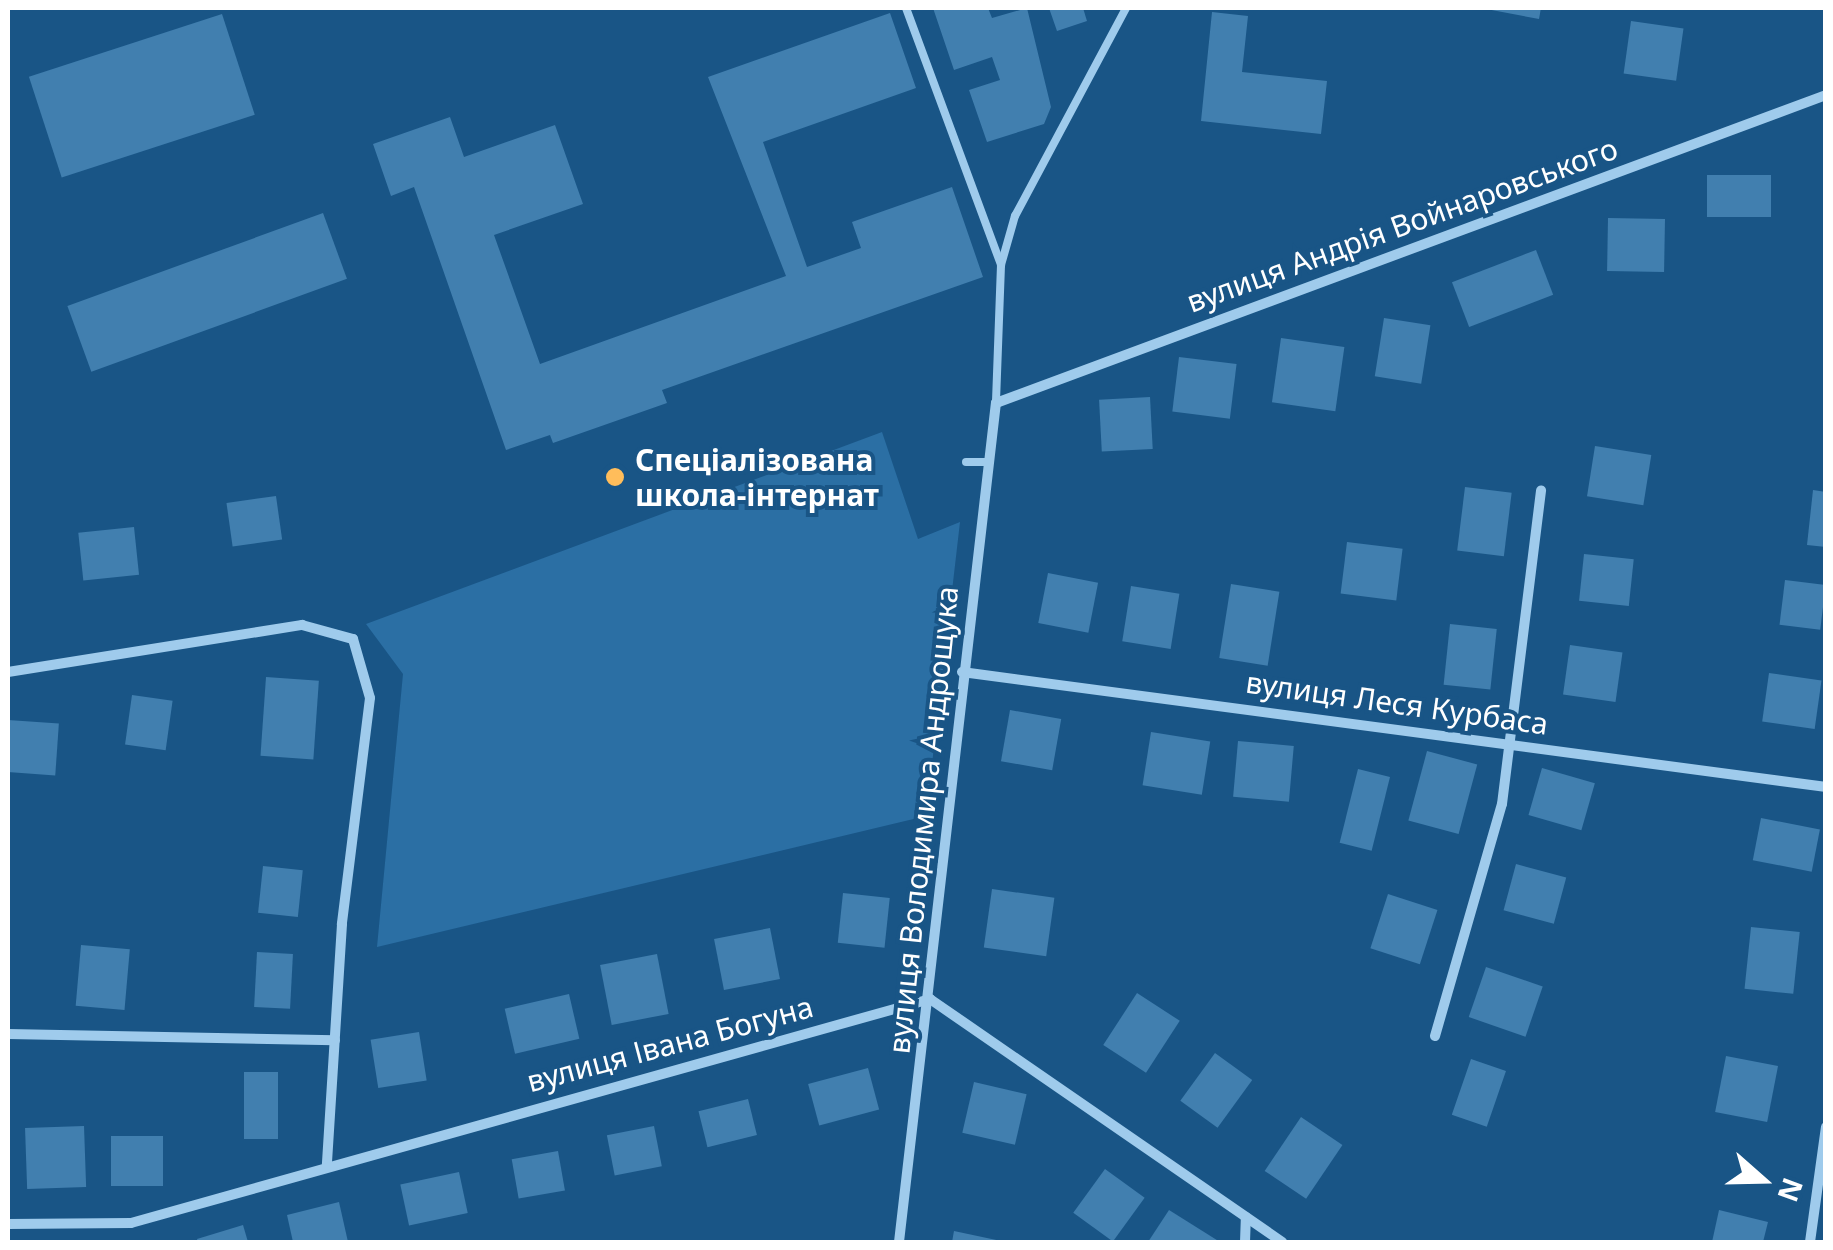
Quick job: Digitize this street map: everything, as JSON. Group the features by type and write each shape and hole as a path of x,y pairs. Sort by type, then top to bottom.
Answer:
{"street":[{"name":"вулиця Андрія Войнаровського","path":"996,403 1826,95"},
{"name":"вулиця Володимира Андрощука","path":"899,1242 996,403"},
{"path":"1435,1036 1502,804 1513,744 1541,490"},
{"path":"8,672 302,626 352,639 370,698 342,924 327,1165"},
{"name":"вулиця Леся Курбаса","path":"962,672 1826,787"},
{"path":"930,999 1282,1242"},
{"name":"вулиця Івана Богуна","path":"8,1224 131,1223 930,999"},
{"path":"8,1034 334,1040"},
{"path":"1810,1242 1826,1127"},
{"path":"1245,1242 1246,1217"}],"lane":[{"path":"906,8 1001,266"},
{"path":"996,403 1001,266 1014,216 1126,8"},
{"path":"966,462 988,462"}],"shaded area":[{"path":"882,432 918,539 960,522 926,816 377,947 403,674 366,624"}],"building":[{"path":"933,8 988,8 992,18 1027,8 1051,107 1044,124 987,142 969,90 1000,80 992,57 954,70"},
{"path":"1049,8 1083,8 1087,21 1057,31"},
{"path":"1481,8 1541,8 1539,19"},
{"path":"1212,12 1248,16 1242,72 1327,81 1321,134 1201,121"},
{"path":"890,13 916,88 763,142 807,267 861,248 852,222 952,187 983,277 662,390 667,403 553,443 550,435 506,450 414,187 391,196 373,144 450,117 464,157 555,125 583,204 494,235 540,364 786,276 708,77"},
{"path":"222,14 255,115 62,178 29,77"},
{"path":"1631,21 1683,28 1676,81 1624,73"},
{"path":"1707,175 1771,175 1771,217 1707,217"},
{"path":"323,213 347,279 91,372 67,306"},
{"path":"1608,218 1665,219 1664,272 1607,271"},
{"path":"1536,250 1553,295 1469,327 1452,282"},
{"path":"1384,318 1430,325 1421,384 1375,376"},
{"path":"1281,338 1344,347 1335,411 1272,402"},
{"path":"1179,357 1237,364 1230,419 1172,412"},
{"path":"1150,397 1153,449 1102,452 1099,400"},
{"path":"1595,446 1651,455 1643,505 1587,496"},
{"path":"1465,487 1512,493 1504,556 1457,551"},
{"path":"1813,490 1826,492 1826,547 1807,545"},
{"path":"276,496 282,540 233,547 226,503"},
{"path":"134,527 139,575 83,581 78,533"},
{"path":"1347,542 1403,549 1396,600 1341,594"},
{"path":"1584,554 1634,559 1629,606 1579,601"},
{"path":"1048,573 1098,583 1088,633 1038,623"},
{"path":"1785,580 1826,585 1820,630 1780,625"},
{"path":"1231,584 1279,592 1268,666 1219,658"},
{"path":"1131,586 1179,594 1171,649 1122,641"},
{"path":"1450,624 1497,629 1490,690 1444,685"},
{"path":"1570,645 1622,652 1616,702 1563,695"},
{"path":"1769,673 1821,680 1815,729 1762,722"},
{"path":"266,677 319,681 313,760 260,756"},
{"path":"132,695 173,701 166,750 125,745"},
{"path":"1010,710 1061,719 1052,770 1001,761"},
{"path":"8,720 59,724 55,775 8,772"},
{"path":"1151,732 1210,741 1202,795 1143,785"},
{"path":"1238,741 1294,746 1289,802 1233,797"},
{"path":"1427,751 1477,764 1459,834 1408,821"},
{"path":"1542,768 1595,783 1581,830 1528,815"},
{"path":"1358,769 1390,777 1372,851 1340,843"},
{"path":"1761,818 1820,829 1812,872 1753,860"},
{"path":"1516,864 1566,877 1554,924 1504,910"},
{"path":"263,866 303,870 298,917 258,913"},
{"path":"992,889 1054,898 1046,956 984,947"},
{"path":"843,893 890,898 885,948 838,943"},
{"path":"1388,894 1437,910 1420,964 1370,948"},
{"path":"1751,927 1800,932 1793,994 1745,989"},
{"path":"770,928 780,979 724,990 714,939"},
{"path":"81,945 130,949 124,1010 76,1006"},
{"path":"257,952 293,954 290,1009 254,1007"},
{"path":"657,954 669,1014 612,1025 600,965"},
{"path":"1486,967 1543,987 1525,1037 1469,1017"},
{"path":"1137,993 1180,1021 1146,1073 1103,1045"},
{"path":"569,994 579,1039 515,1054 505,1009"},
{"path":"419,1032 427,1080 378,1088 371,1040"},
{"path":"1215,1053 1252,1080 1218,1128 1180,1101"},
{"path":"1726,1056 1778,1066 1767,1122 1715,1112"},
{"path":"1471,1059 1506,1071 1487,1127 1452,1115"},
{"path":"868,1068 879,1110 819,1126 808,1084"},
{"path":"244,1072 278,1072 278,1139 244,1139"},
{"path":"974,1082 1027,1094 1015,1145 962,1133"},
{"path":"748,1099 757,1135 707,1147 699,1111"},
{"path":"1301,1117 1342,1145 1306,1199 1265,1171"},
{"path":"84,1126 86,1187 27,1189 25,1128"},
{"path":"654,1126 662,1166 615,1175 607,1135"},
{"path":"111,1136 163,1136 163,1186 111,1186"},
{"path":"558,1151 565,1190 519,1199 512,1159"},
{"path":"1105,1169 1145,1198 1113,1241 1073,1213"},
{"path":"459,1172 468,1213 409,1226 400,1184"},
{"path":"339,1202 348,1242 293,1242 287,1215"},
{"path":"1169,1210 1220,1242 1148,1242"},
{"path":"1719,1210 1768,1222 1763,1242 1712,1242"},
{"path":"243,1225 248,1242 198,1242 197,1239"},
{"path":"954,1231 1001,1241 1001,1242 952,1242"}],"place":[{"name":"Спеціалізована школа-інтернат","path":"615,477"}]}
